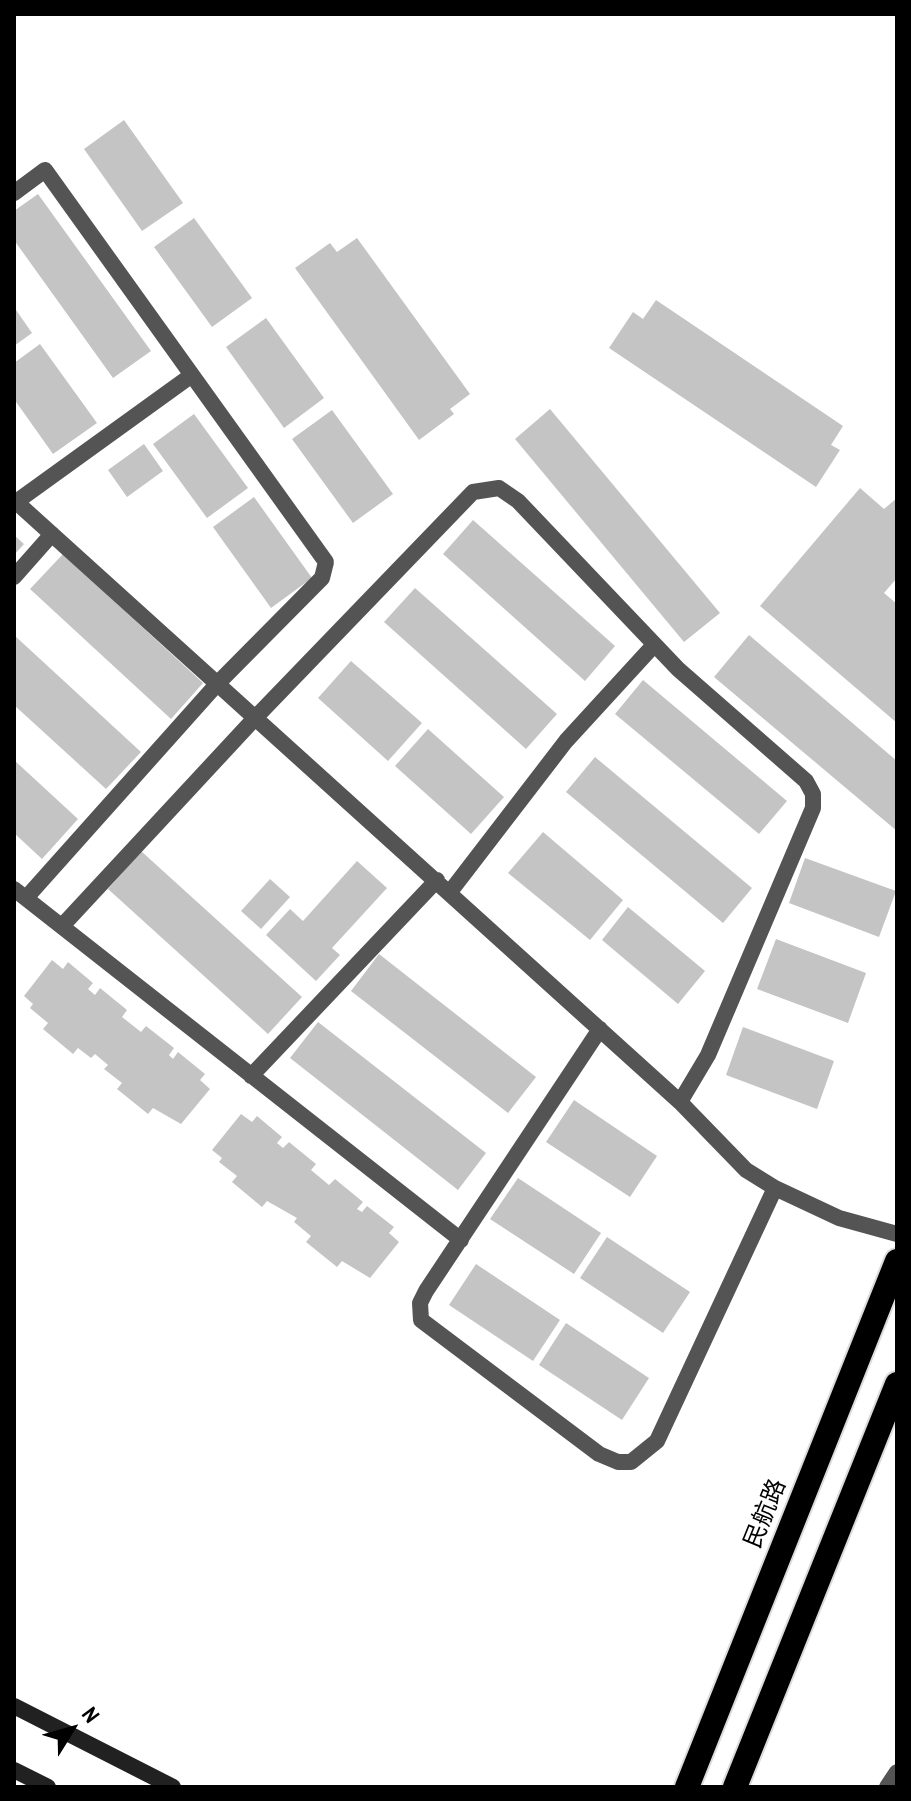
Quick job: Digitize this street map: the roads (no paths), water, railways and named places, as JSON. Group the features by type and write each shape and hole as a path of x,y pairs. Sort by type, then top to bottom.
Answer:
{"highway":[{"name":"民航路","path":"687,1787 897,1261"},
{"path":"735,1787 897,1384"}],"main road":[{"path":"14,1706 173,1787"},
{"path":"14,1770 48,1787"}],"street":[{"path":"14,193 45,170 326,562 322,578 218,683 20,894 461,1240"},
{"path":"192,375 15,501 680,1102 746,1170 775,1188 839,1218 897,1234"},
{"path":"62,926 256,717 473,492 499,488 518,501 654,645 806,781 813,794 813,808 708,1055 680,1102"},
{"path":"14,577 52,534"},
{"path":"450,892 566,741 654,645"},
{"path":"251,1076 437,880"},
{"path":"600,1029 426,1291 420,1303 421,1320 599,1454 618,1462 631,1462 657,1441 775,1188"},
{"path":"887,1787 897,1772"}]}
